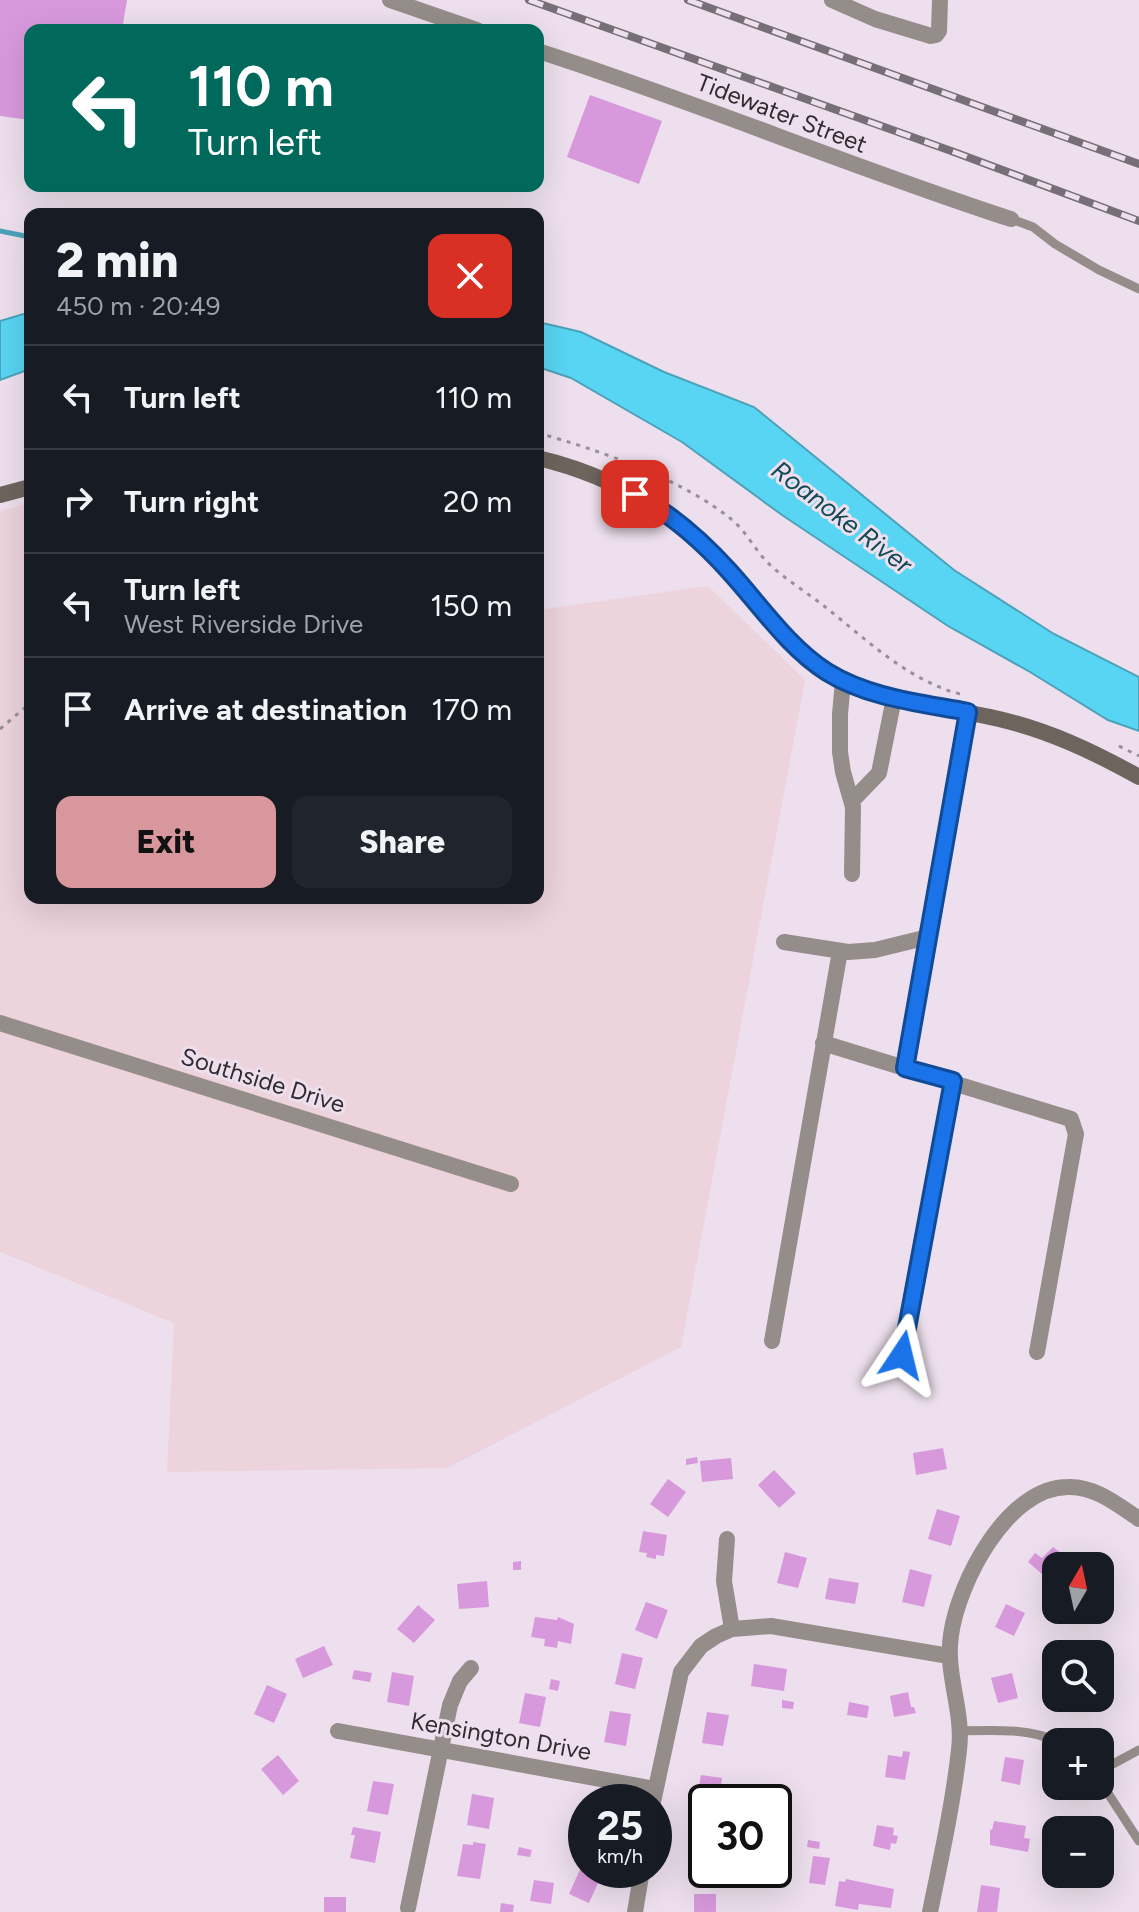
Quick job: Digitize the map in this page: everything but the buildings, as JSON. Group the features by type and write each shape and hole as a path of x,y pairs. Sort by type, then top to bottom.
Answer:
{"street":[{"path":"390,0 460,24"},
{"path":"832,0 875,19 931,36 939,31 940,0"},
{"name":"Tidewater Street","path":"544,53 642,86 919,189 1011,219"},
{"path":"544,460 619,485 669,515 719,560 805,655 843,681 894,698 969,704 1085,747 1139,777"},
{"path":"0,495 24,489"},
{"path":"843,681 840,752 852,801 852,874"},
{"path":"852,801 879,773 894,698"},
{"path":"905,1068 969,704"},
{"path":"784,942 840,951 875,950 928,937"},
{"path":"772,1341 840,951"},
{"name":"Southside Drive","path":"0,1023 511,1184"},
{"path":"823,1043 1071,1119 1075,1126 1037,1352"},
{"path":"902,1355 953,1081"},
{"path":"930,1912 947,1826 960,1731 949,1656 955,1612 982,1552 1007,1521 1036,1496 1052,1489 1068,1486 1083,1488 1105,1497 1139,1519"},
{"path":"727,1539 724,1581 732,1629"},
{"path":"657,1784 681,1672 701,1646 732,1629 771,1626 949,1656"},
{"path":"408,1908 453,1695 471,1668"},
{"name":"Kensington Drive","path":"338,1731 440,1749 599,1784"},
{"path":"635,1912 639,1888"}],"lane":[{"path":"1011,219 1033,227 1099,270 1139,289"},
{"path":"960,1731 997,1730 1042,1737"},
{"path":"1114,1763 1139,1750"},
{"path":"1112,1800 1139,1841"}],"path":[{"path":"544,435 619,460 695,494 733,520 768,562 894,661 917,677 969,704"},
{"path":"0,729 24,708"},
{"path":"1117,745 1139,756"}],"shaded area":[{"path":"24,505 24,904 544,904 544,609 708,586 805,680 681,1347 447,1468 167,1472 174,1323 0,1252 0,511"}],"water":[{"path":"24,314 24,371 0,380 0,321"},
{"name":"Roanoke River","path":"544,323 581,332 664,372 754,407 954,570 1054,634 1139,677 1139,731 1108,720 948,626 782,515 682,442 571,378 544,369"}],"waterway":[{"path":"0,231 24,236"}],"railway":[{"path":"529,0 1139,221"},
{"path":"688,0 1139,164"}],"route":[{"path":"635,494 669,515 700,541 805,655 826,671 865,690 968,712 905,1068 953,1081 902,1355"}]}
